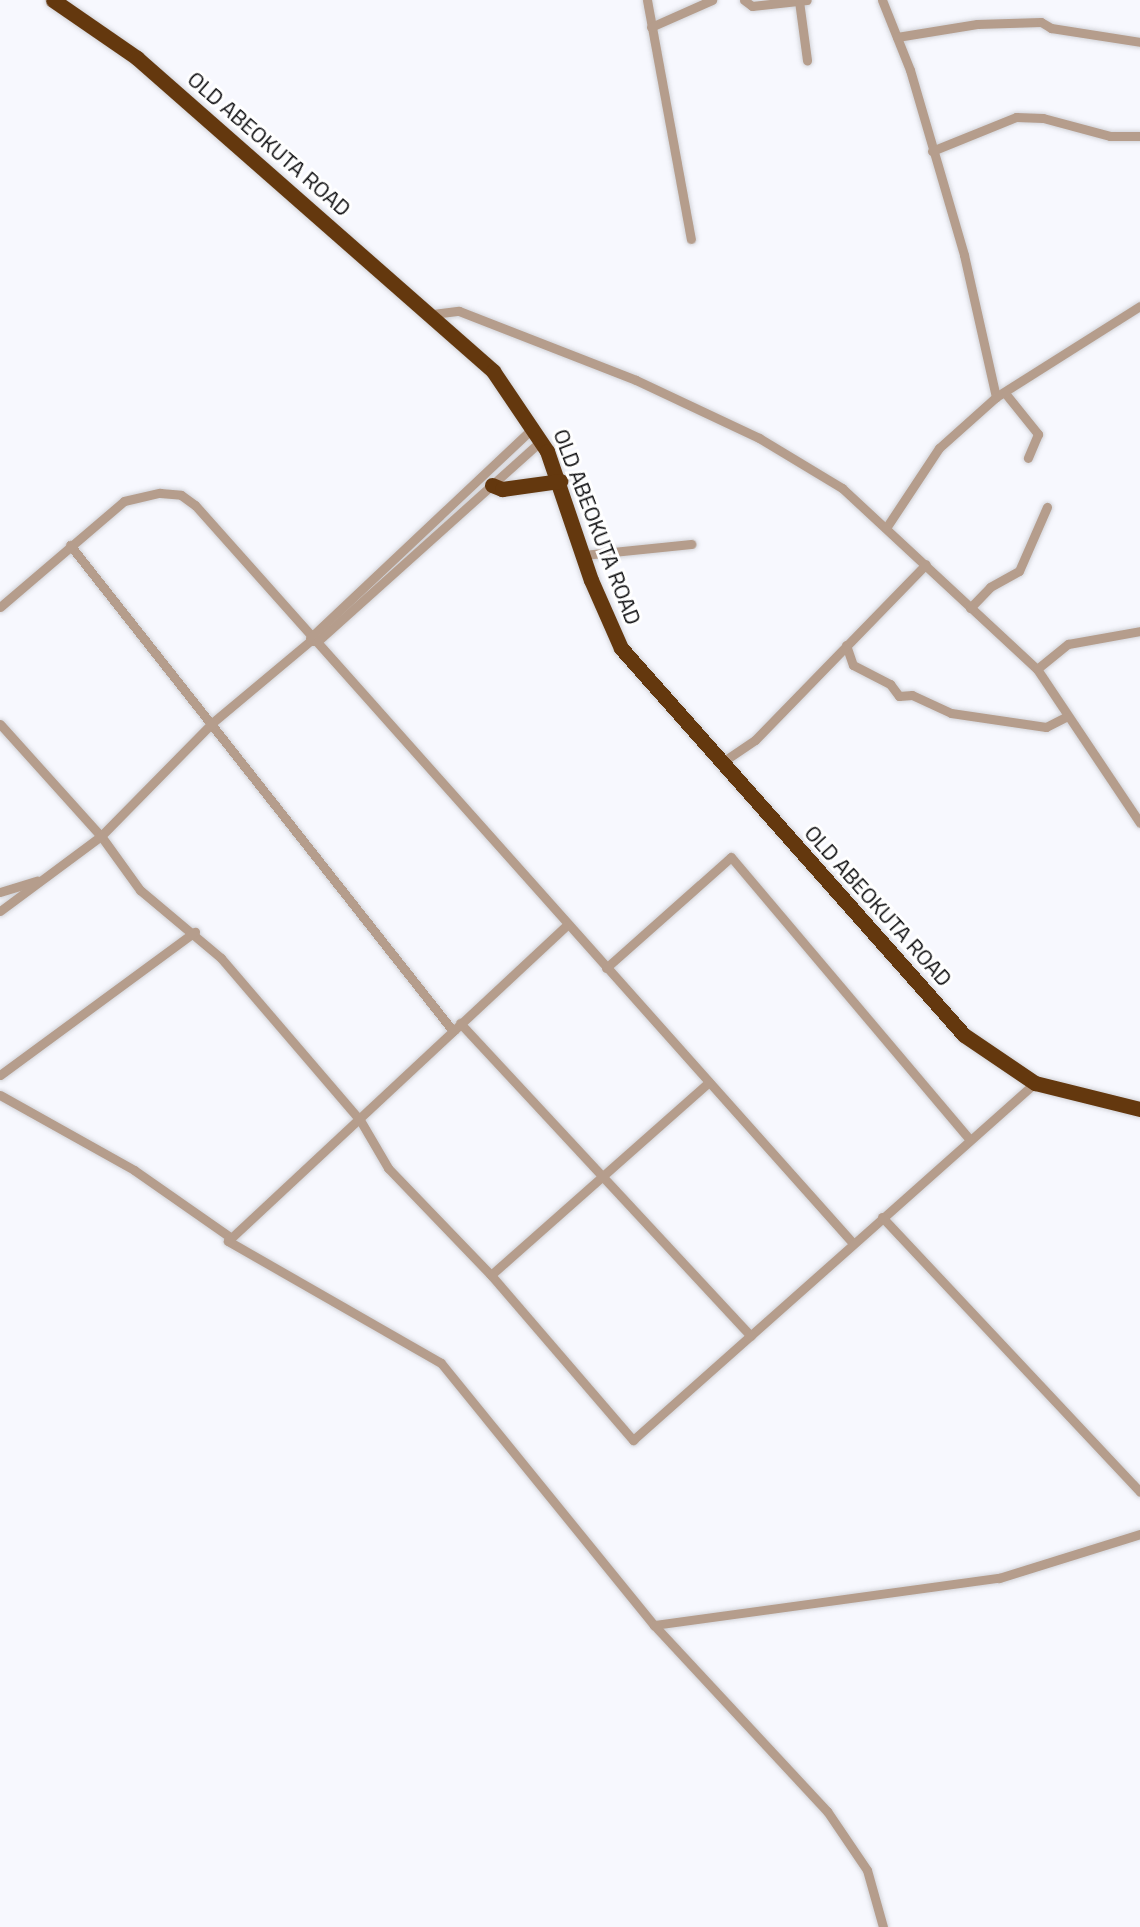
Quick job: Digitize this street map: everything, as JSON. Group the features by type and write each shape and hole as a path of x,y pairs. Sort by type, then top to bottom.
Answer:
{"highway":[{"name":"OLD ABEOKUTA ROAD","path":"53,0 65,4 137,58 433,314 493,371 538,434 560,481 582,555 621,648 964,1035 1035,1083 1140,1109"},
{"path":"488,479 502,489 560,481"}],"street":[{"path":"647,0 691,239"},
{"path":"651,27 712,0"},
{"path":"744,0 752,6 798,1 807,60"},
{"path":"882,0 897,37 964,255 1001,395 1038,434 1028,458"},
{"path":"897,37 977,24 1041,22 1051,28 1140,42"},
{"path":"932,151 1016,117 1043,118 1110,136 1140,136"},
{"path":"886,528 923,467 1001,395 1140,306"},
{"path":"433,314 459,311 699,408 842,488 1037,669 1066,717 1082,730 1140,823"},
{"path":"313,638 538,434"},
{"path":"0,911 101,836 212,723 313,638 538,434"},
{"path":"0,607 124,501 159,493 181,495 313,638 566,927 606,968 851,1241"},
{"path":"970,608 990,587 1019,571 1047,507"},
{"path":"582,555 691,544"},
{"path":"70,545 453,1031"},
{"path":"721,763 755,740 926,564"},
{"path":"1037,669 1068,644 1140,631"},
{"path":"846,645 853,664 890,684 899,696 912,695 951,714 1046,728 1066,717"},
{"path":"0,724 101,836 140,890 195,933 360,1120 388,1168 491,1275 633,1440 751,1336 851,1241 882,1217 968,1137 1035,1083"},
{"path":"606,968 731,857 968,1137"},
{"path":"0,892 45,879"},
{"path":"228,1241 360,1120 460,1023 566,927"},
{"path":"0,1075 195,933"},
{"path":"460,1023 751,1336"},
{"path":"491,1275 709,1082"},
{"path":"0,1095 118,1160 230,1237 228,1241"},
{"path":"882,1217 1140,1492"},
{"path":"228,1241 441,1363 654,1625 847,1837 867,1870 883,1927"},
{"path":"654,1625 999,1578 1140,1534"}]}
